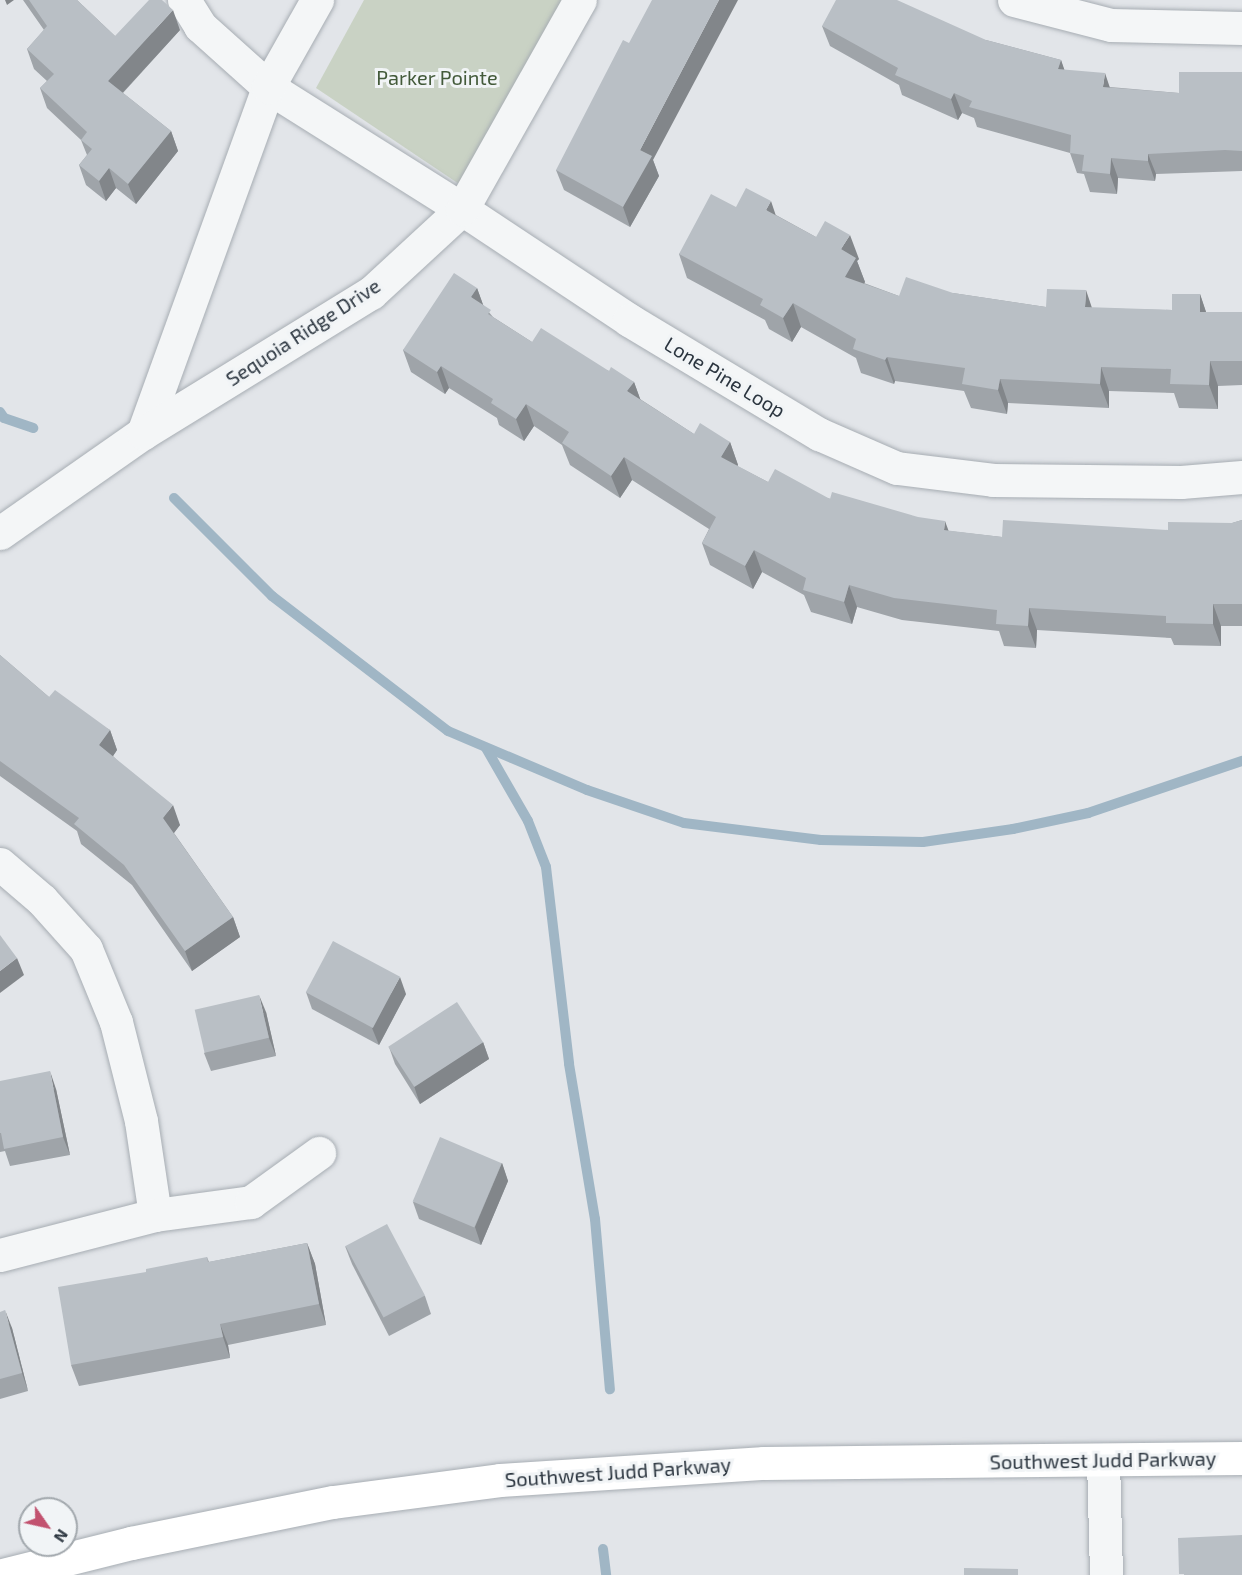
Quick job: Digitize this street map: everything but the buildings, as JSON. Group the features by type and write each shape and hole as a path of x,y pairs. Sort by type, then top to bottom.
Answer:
{"highway":[{"name":"Southwest Judd Parkway","path":"3,1575 131,1543 333,1502 500,1480 764,1463 1242,1458"}],"street":[{"name":"Lone Pine Loop","path":"184,0 200,26 268,87 462,208 629,320 819,434 897,468 993,480 1181,482 1242,477"},
{"path":"143,433 268,87 317,0"},
{"name":"Sequoia Ridge Drive","path":"0,533 143,433 371,293 462,208 580,0"},
{"path":"1014,0 1111,25 1242,28"},
{"path":"0,864 42,900 86,949 116,1022 141,1121 155,1215"},
{"path":"0,1255 155,1215 251,1202 319,1153"},
{"path":"1103,1460 1106,1575"}],"green space":[{"name":"Parker Pointe","path":"364,0 569,0 465,188 316,88"}],"waterway":[{"path":"0,412 4,418 33,428"},
{"path":"174,498 272,596 448,731 587,790 684,823 821,840 923,842 1013,829 1088,813 1242,761"},
{"path":"486,748 528,821 546,867 569,1064 595,1219 610,1389"},
{"path":"603,1549 606,1575"}]}
